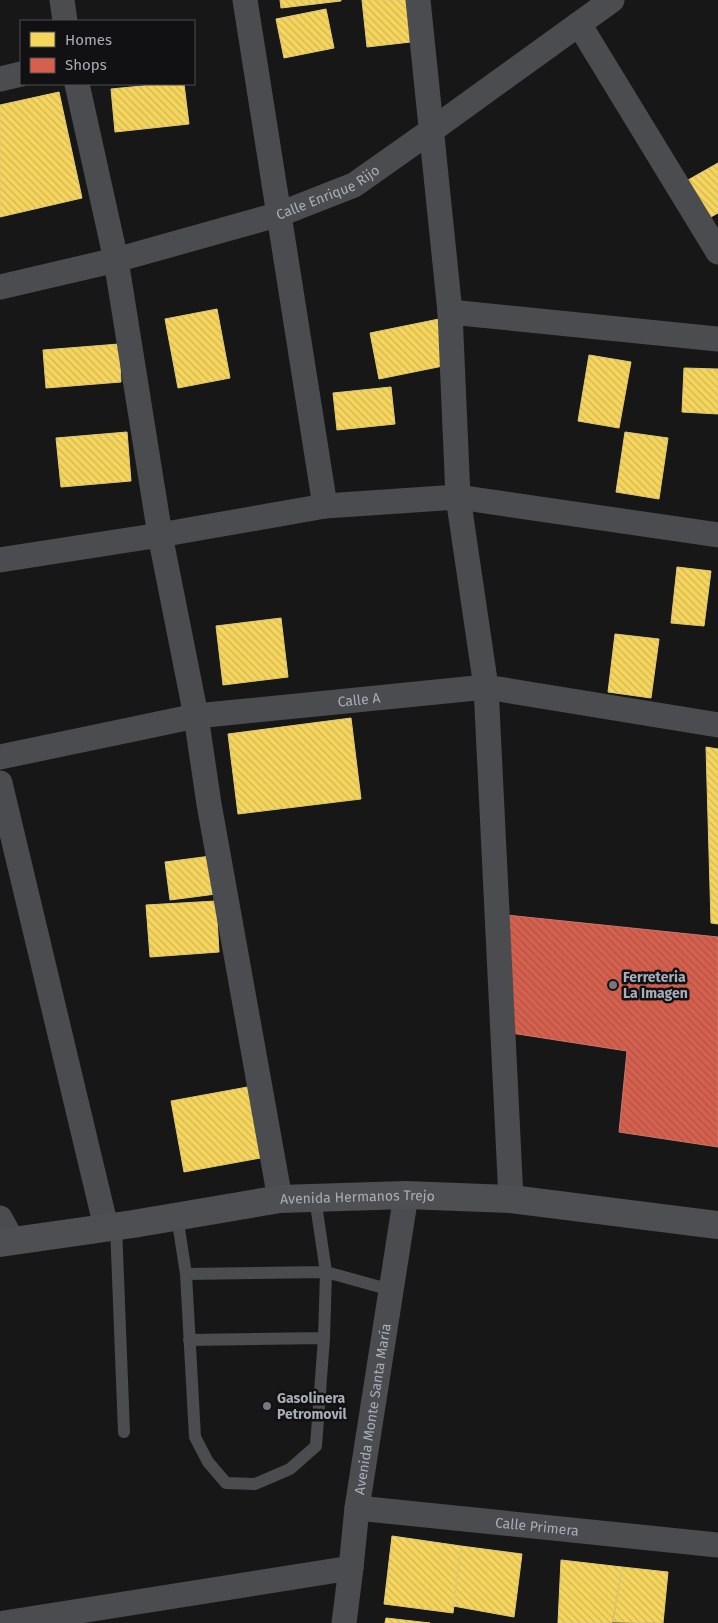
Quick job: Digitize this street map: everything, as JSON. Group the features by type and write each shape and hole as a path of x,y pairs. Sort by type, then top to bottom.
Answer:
{"main road":[{"name":"Avenida Hermanos Trejo","path":"4,1234 111,1227 280,1199 406,1195 511,1199 718,1224"}],"street":[{"path":"62,0 65,20"},
{"path":"245,0 325,506"},
{"path":"418,0 450,312 458,497 486,687 511,1199"},
{"name":"Calle Enrique Rijo","path":"0,288 116,260 280,214 354,184 612,0"},
{"path":"579,24 718,252"},
{"path":"0,79 20,74"},
{"path":"77,85 116,260 160,535 196,716 209,804 280,1199"},
{"path":"450,312 718,339"},
{"path":"0,560 160,535 325,506 458,497 718,534"},
{"name":"Calle A","path":"0,757 196,716 486,687 718,725"},
{"path":"0,782 111,1227"},
{"name":"Avenida Monte Santa María","path":"344,1623 357,1508 406,1195"},
{"name":"Calle Primera","path":"357,1508 718,1545"},
{"path":"4,1623 351,1568"}],"lane":[{"path":"177,1216 186,1274 194,1437 208,1462 226,1483 255,1484 290,1469 316,1446 324,1338 326,1272 315,1198"},
{"path":"111,1227 124,1432"},
{"path":"186,1274 326,1272 391,1290"},
{"path":"189,1340 324,1338"}],"building: Homes":[{"path":"280,0 341,0 341,1 281,8"},
{"path":"362,0 406,0 411,42 367,47"},
{"path":"326,9 334,48 284,58 276,19"},
{"path":"152,85 184,85 189,124 115,132 111,89"},
{"path":"59,92 82,198 0,217 0,105"},
{"path":"718,163 718,213 709,218 688,180"},
{"path":"217,309 230,378 178,388 165,319"},
{"path":"439,319 448,365 379,379 370,333"},
{"path":"119,344 121,382 46,388 43,350"},
{"path":"589,355 631,362 619,428 578,421"},
{"path":"684,368 718,369 718,414 682,412"},
{"path":"391,387 395,424 337,430 333,393"},
{"path":"127,432 131,481 61,487 56,438"},
{"path":"625,432 668,438 659,499 616,492"},
{"path":"677,567 711,571 704,626 671,623"},
{"path":"281,618 288,677 223,685 216,626"},
{"path":"615,634 659,639 651,698 608,692"},
{"path":"351,718 361,799 238,814 228,734"},
{"path":"706,747 718,749 718,924 711,923"},
{"path":"211,856 216,894 170,900 165,862"},
{"path":"216,901 219,952 150,957 146,905"},
{"path":"253,1086 266,1157 184,1172 171,1101"},
{"path":"392,1536 461,1546 453,1613 384,1604"},
{"path":"461,1546 522,1554 514,1617 453,1606"},
{"path":"561,1560 622,1567 612,1623 558,1623"},
{"path":"622,1567 668,1572 663,1623 613,1622"},
{"path":"386,1618 430,1623 385,1623"}],"building: Shops":[{"name":"Ferreteria La Imagen","path":"506,915 718,937 718,1147 619,1132 627,1051 511,1033"}],"place":[{"name":"Ferreteria La Imagen","path":"613,985"},
{"name":"Gasolinera Petromovil","path":"267,1406"}]}
